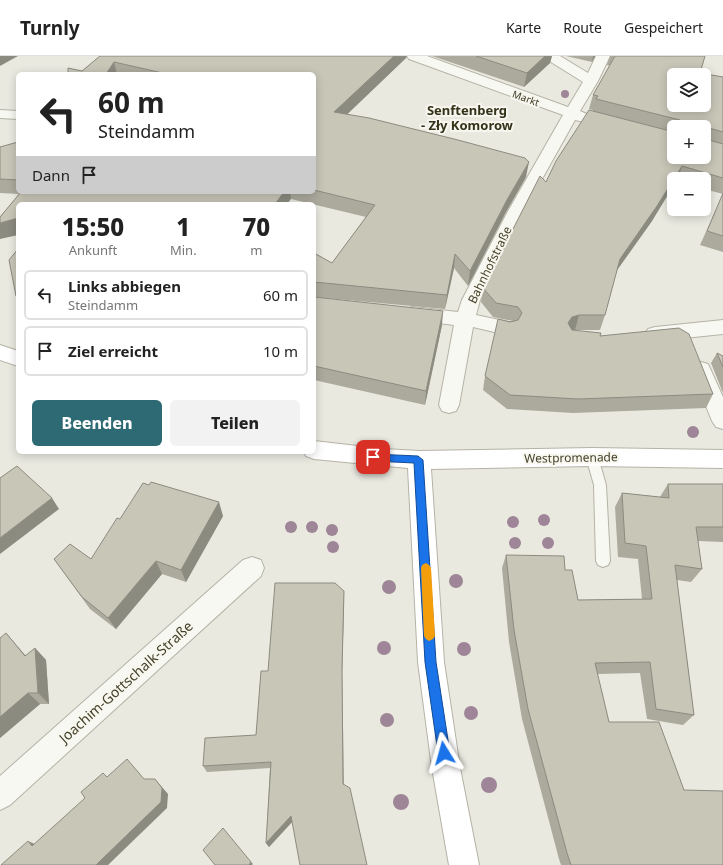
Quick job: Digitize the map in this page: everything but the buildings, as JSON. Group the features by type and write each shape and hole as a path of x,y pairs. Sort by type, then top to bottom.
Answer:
{"main road":[{"path":"0,352 16,358"},
{"name":"Westpromenade","path":"316,450 384,458 418,460 592,457 723,459"},
{"path":"418,460 431,662 446,768 464,865"}],"street":[{"name":"Markt","path":"414,56 571,114 601,122"},
{"path":"551,56 592,81"},
{"path":"571,114 592,81 603,56"},
{"path":"0,114 16,115"},
{"name":"Bahnhofstraße","path":"449,405 471,300 515,213 571,114"},
{"path":"395,312 466,319 500,326"},
{"path":"640,335 691,343 723,327"},
{"path":"691,343 723,421"},
{"name":"Joachim-Gottschalk-Straße","path":"0,795 252,568"}],"lane":[{"path":"592,457 600,485 603,561"}],"slow traffic":[{"path":"426,568 429,636"}],"district":[{"name":"Senftenberg - Zły Komorow","path":"467,118"}],"route":[{"path":"373,457 418,460 424,524 431,662 444,753"}]}
